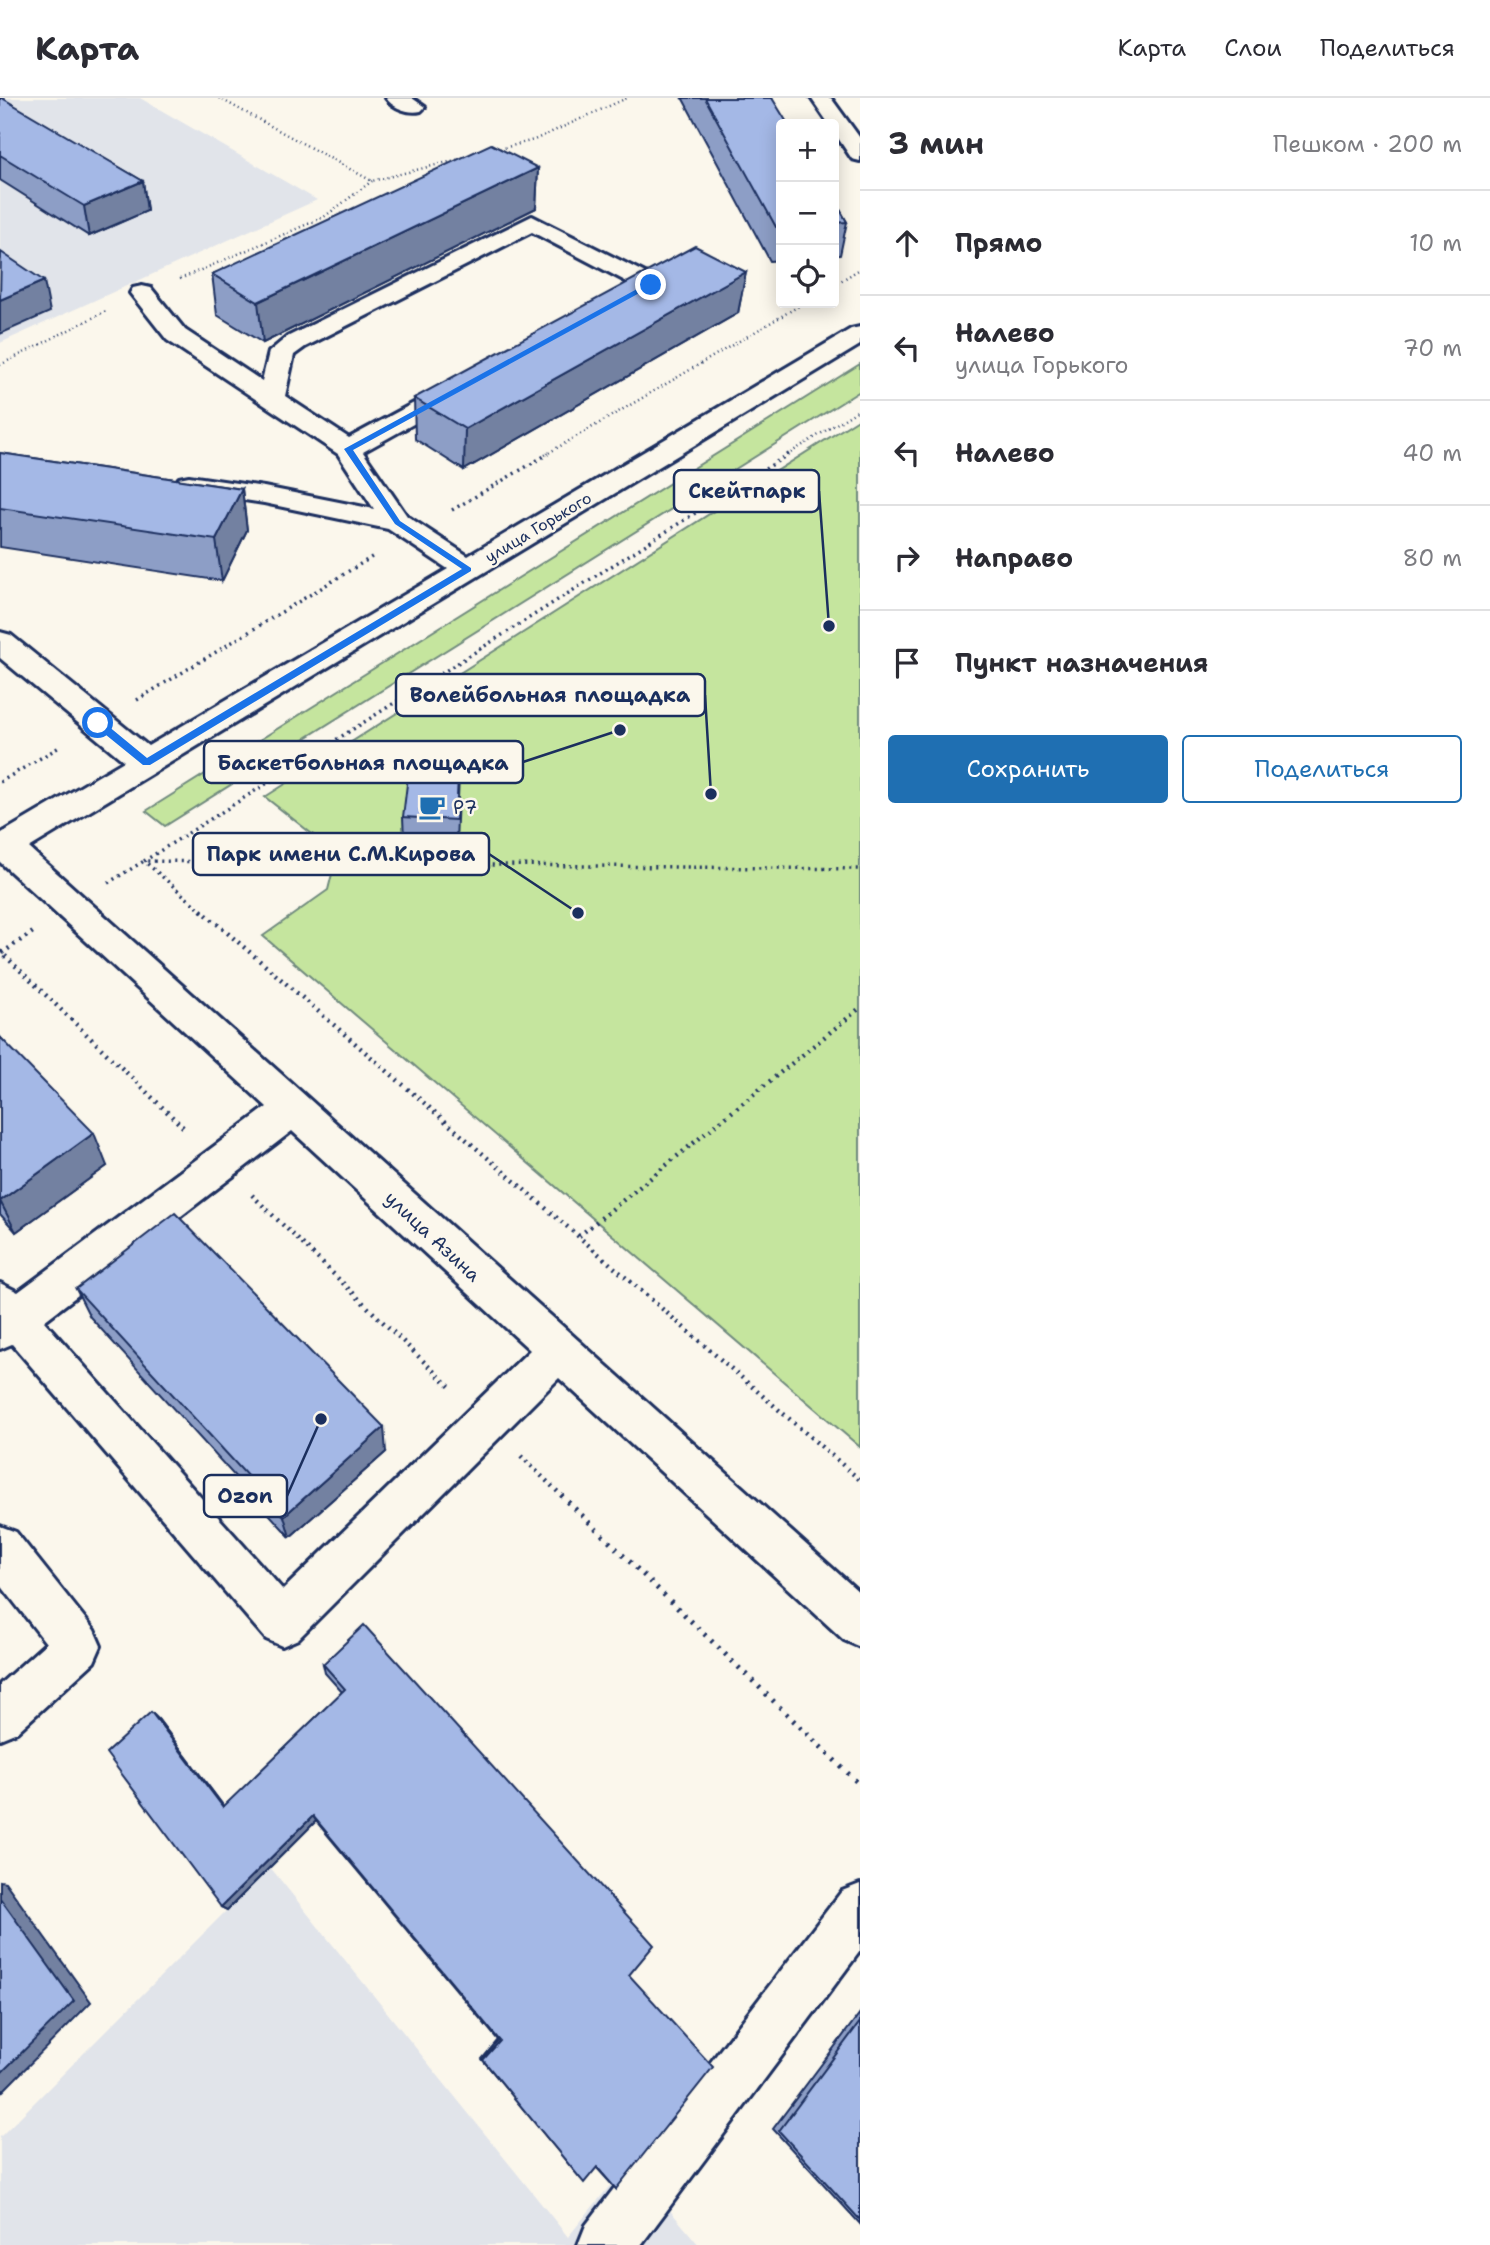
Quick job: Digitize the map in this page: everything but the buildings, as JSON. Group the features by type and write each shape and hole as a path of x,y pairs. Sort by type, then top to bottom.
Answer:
{"street":[{"path":"821,98 860,154"},
{"path":"271,399 282,352 296,342 532,223 651,285 602,311"},
{"path":"142,293 176,335 348,449 397,522"},
{"name":"улица Горького","path":"3,848 860,334"},
{"path":"348,449 481,377"},
{"path":"159,479 264,495 397,522 468,569"},
{"path":"0,642 146,762"},
{"name":"улица Азина","path":"3,848 72,906 860,1624"},
{"path":"294,1108 5,1317 282,1623 558,1351"},
{"path":"0,1548 78,1646 0,1715"},
{"path":"606,2245 860,1909"}],"path":[{"path":"219,98 372,181"},
{"path":"495,150 534,140 627,98"},
{"path":"0,365 142,293 218,265 324,217 372,181 469,157"},
{"path":"839,282 860,270"},
{"path":"860,409 1,952 860,1785"},
{"path":"144,861 860,869"},
{"path":"144,861 860,1480"},
{"path":"579,1236 860,1008"}],"shaded area":[{"path":"0,98 140,98 317,200 0,343"},
{"path":"270,1867 568,2237 629,2162 699,2245 0,2245 0,2137"}],"green space":[{"path":"860,364 860,391 165,826 146,811"},
{"path":"860,418 860,1447 263,936 328,890 335,862 326,845 265,797"}],"place":[{"name":"Скейтпарк","path":"829,626"},
{"name":"Баскетбольная площадка","path":"620,730"},
{"name":"Волейбольная площадка","path":"711,794"},
{"name":"Р7","path":"432,807"},
{"name":"Парк имени С.М.Кирова","path":"578,913"},
{"name":"Ozon","path":"321,1419"}],"route":[{"path":"98,723 146,762 468,569 397,522 348,449 651,285"}]}
